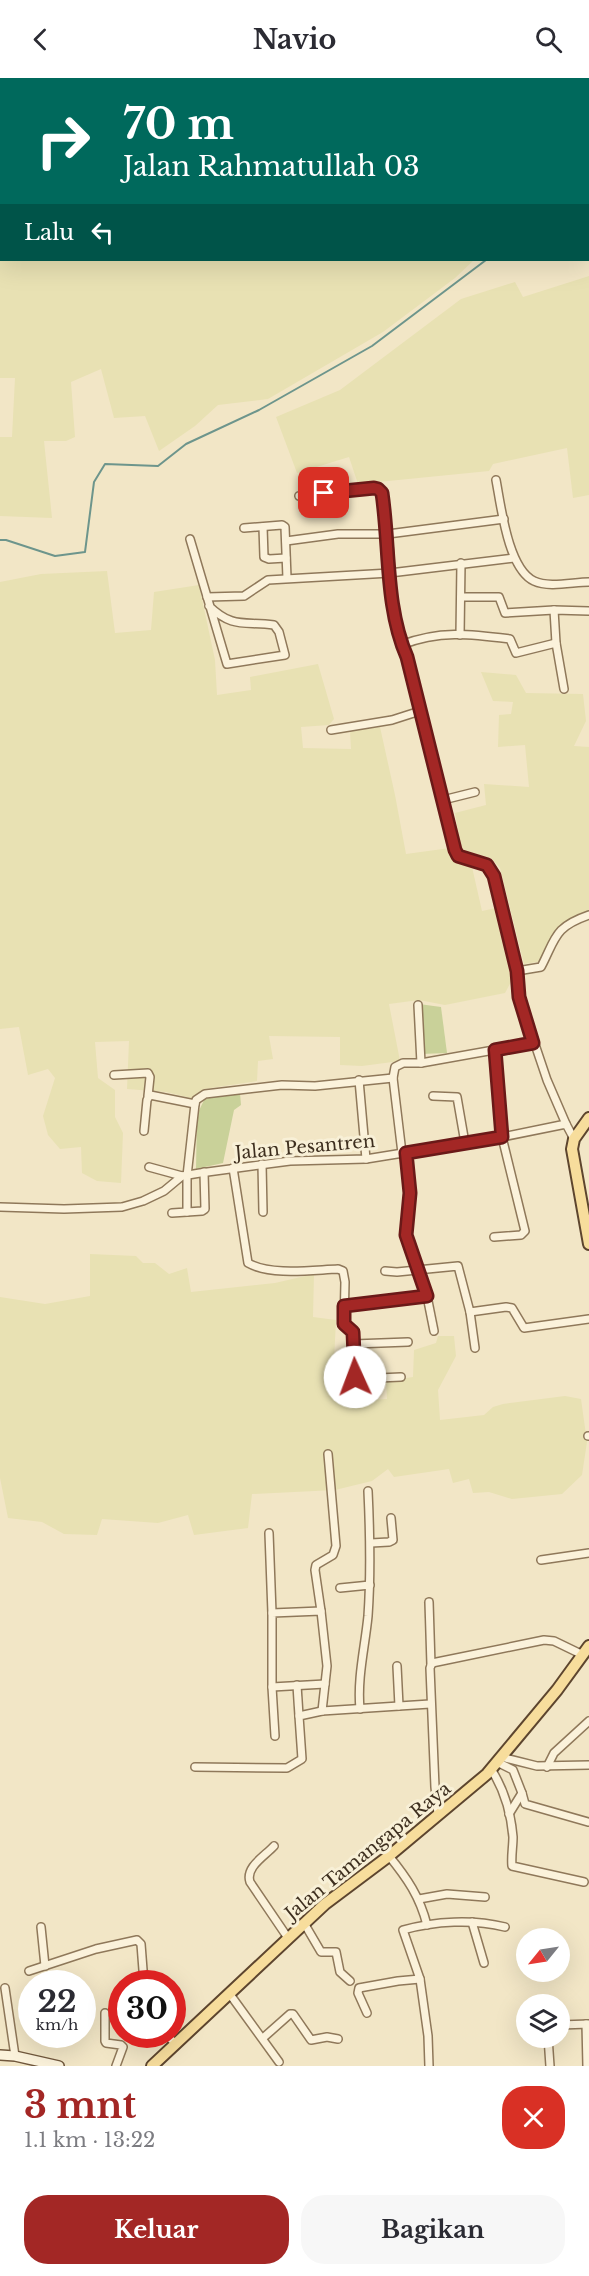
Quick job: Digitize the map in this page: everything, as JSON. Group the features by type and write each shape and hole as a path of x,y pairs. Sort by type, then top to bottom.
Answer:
{"main road":[{"path":"589,1118 574,1139 572,1149 589,1243"},
{"name":"Jalan Tamangapa Raya","path":"186,2033 325,1904 389,1856 497,1763 586,1651"},
{"name":"Jalan Tamangapa Raya","path":"152,2066 170,2048"}],"street":[{"path":"496,480 514,558 527,576 545,584 589,582"},
{"path":"299,496 335,490 378,489 382,493 392,606 458,856 487,865 494,876 517,971 519,997 533,1043 574,1139"},
{"path":"286,541 338,534 387,534 504,519"},
{"path":"244,528 282,525 285,527 287,578"},
{"path":"263,527 264,557 286,558"},
{"path":"190,538 209,606 227,664 285,656 279,632 274,625 229,621 220,617 209,606"},
{"path":"207,597 244,596 268,580 390,573 514,558"},
{"path":"460,635 461,563"},
{"path":"461,597 499,597 505,613 554,610 589,611"},
{"path":"554,610 556,643 564,689"},
{"path":"401,645 436,635 510,639 516,653 556,643"},
{"path":"331,730 392,720 420,711"},
{"path":"443,800 475,792"},
{"path":"517,971 541,967 549,945 564,927 589,915"},
{"path":"418,1005 421,1063"},
{"path":"434,1331 427,1296 406,1235 410,1193 393,1071 399,1065 533,1043"},
{"path":"494,1237 521,1235 525,1231 502,1137 495,1050"},
{"path":"114,1075 148,1074 150,1077 144,1131"},
{"path":"187,1212 184,1176 196,1100 205,1094 282,1085 315,1086 393,1078"},
{"path":"359,1080 366,1159"},
{"path":"148,1096 195,1104"},
{"path":"433,1096 457,1096 465,1143"},
{"name":"Jalan Pesantren","path":"0,1207 64,1209 122,1207 154,1196 184,1176 204,1172 290,1161 366,1159 566,1124"},
{"path":"262,1164 263,1212"},
{"path":"149,1167 184,1176"},
{"path":"233,1168 248,1263 268,1269 289,1271 338,1269 343,1271 345,1327 353,1332 356,1379 401,1377"},
{"path":"172,1213 205,1209 204,1172"},
{"path":"385,1271 458,1266 470,1312 475,1347"},
{"path":"344,1306 427,1296"},
{"path":"470,1312 506,1306 512,1308 524,1328 589,1320"},
{"path":"354,1344 408,1342"},
{"path":"322,1711 327,1666 315,1577 316,1565 333,1556 336,1546 328,1454"},
{"path":"360,1708 359,1687 370,1585 371,1543 368,1491"},
{"path":"371,1543 393,1540 391,1518"},
{"path":"269,1533 275,1736"},
{"path":"541,1560 589,1553"},
{"path":"340,1588 370,1585"},
{"path":"429,1602 430,1704 438,1814"},
{"path":"272,1613 321,1611"},
{"path":"431,1665 446,1659 544,1640 586,1651"},
{"path":"397,1666 399,1706"},
{"path":"272,1687 325,1684"},
{"path":"195,1767 287,1768 302,1759 297,1685"},
{"path":"299,1716 322,1711 430,1704"},
{"path":"547,1767 554,1754 589,1721"},
{"path":"497,1763 547,1767 589,1765"},
{"path":"497,1763 513,1770 525,1804 588,1822"},
{"path":"497,1763 513,1838 512,1866 584,1882"},
{"path":"509,1814 522,1793"},
{"path":"274,1846 251,1868 248,1876 288,1938"},
{"path":"389,1856 410,1882 419,1899 427,1925"},
{"path":"419,1899 447,1894 485,1897"},
{"path":"472,1922 484,1963"},
{"path":"429,2066 428,2036 420,1979 403,1931 427,1925 472,1922 505,1927"},
{"path":"304,1923 321,1952 336,1952 340,1972 350,1982"},
{"path":"41,1927 45,1966"},
{"path":"32,1970 96,1949 139,1940 143,1970"},
{"path":"367,2013 358,1993 359,1988 420,1979"},
{"path":"5,1988 15,2056"},
{"path":"229,1993 279,2062"},
{"path":"105,2013 105,2042 119,2044 123,2047 116,2066"},
{"path":"263,2038 293,2014 309,2039 327,2037 338,2039"},
{"path":"570,2025 587,2024 587,2066"},
{"path":"549,2048 550,2066"},
{"path":"0,2055 60,2066"}],"shaded area":[{"path":"0,261 473,261 455,278 383,332 268,399 218,405 195,426 159,451 145,416 114,418 101,369 71,382 75,437 66,441 44,441 52,518 0,516 0,437 12,437 15,378 0,378"},
{"path":"589,276 589,495 573,498 567,448 493,464 489,471 358,484 349,457 297,473 276,417 340,390 461,299 515,282 523,297"},
{"path":"107,571 115,633 151,630 154,592 199,585 215,660 217,695 251,690 250,677 318,664 334,719 329,725 301,727 303,748 351,749 350,731 380,727 406,854 450,848 472,867 482,911 496,908 513,978 505,993 445,1005 419,1000 389,1004 400,1061 362,1066 340,1065 340,1037 269,1036 273,1059 258,1061 257,1081 204,1089 191,1098 166,1092 127,1089 129,1041 95,1042 98,1078 115,1090 115,1117 123,1133 121,1183 97,1181 82,1173 81,1147 60,1149 48,1135 43,1116 55,1078 48,1069 28,1075 19,1027 0,1029 0,582 41,574"},
{"path":"481,672 516,675 526,693 583,694 586,721 574,746 589,747 589,911 560,925 543,961 524,964 500,868 491,858 461,850 455,813 486,805 484,784 529,787 525,745 498,747 499,715 511,714 513,702 493,701"},
{"path":"90,1254 136,1256 143,1263 155,1263 169,1274 187,1268 191,1292 275,1283 314,1274 313,1317 336,1320 333,1380 347,1378 367,1383 367,1400 387,1399 386,1381 413,1377 414,1350 436,1343 438,1336 454,1336 456,1356 438,1390 440,1420 484,1415 493,1407 503,1404 565,1396 581,1399 587,1442 582,1475 562,1494 512,1499 489,1492 473,1493 469,1479 453,1483 449,1469 394,1477 388,1469 372,1481 335,1490 252,1494 248,1528 194,1535 188,1515 158,1523 102,1519 97,1535 64,1534 42,1522 8,1518 0,1478 0,1297 45,1304 90,1296"}],"green space":[{"path":"419,1004 441,1007 447,1053 421,1054"},
{"path":"240,1093 241,1105 234,1110 223,1163 196,1169 197,1115 204,1100 214,1096"}],"waterway":[{"path":"0,540 55,556 85,552 94,482 105,464 158,466 186,444 259,410 372,346 485,261"}],"route":[{"path":"324,493 335,490 374,488 382,493 392,606 455,850 464,860 487,865 494,876 517,971 519,997 533,1043 495,1050 502,1137 406,1153 410,1193 406,1235 427,1296 344,1306 345,1327 353,1332 355,1377"}]}
